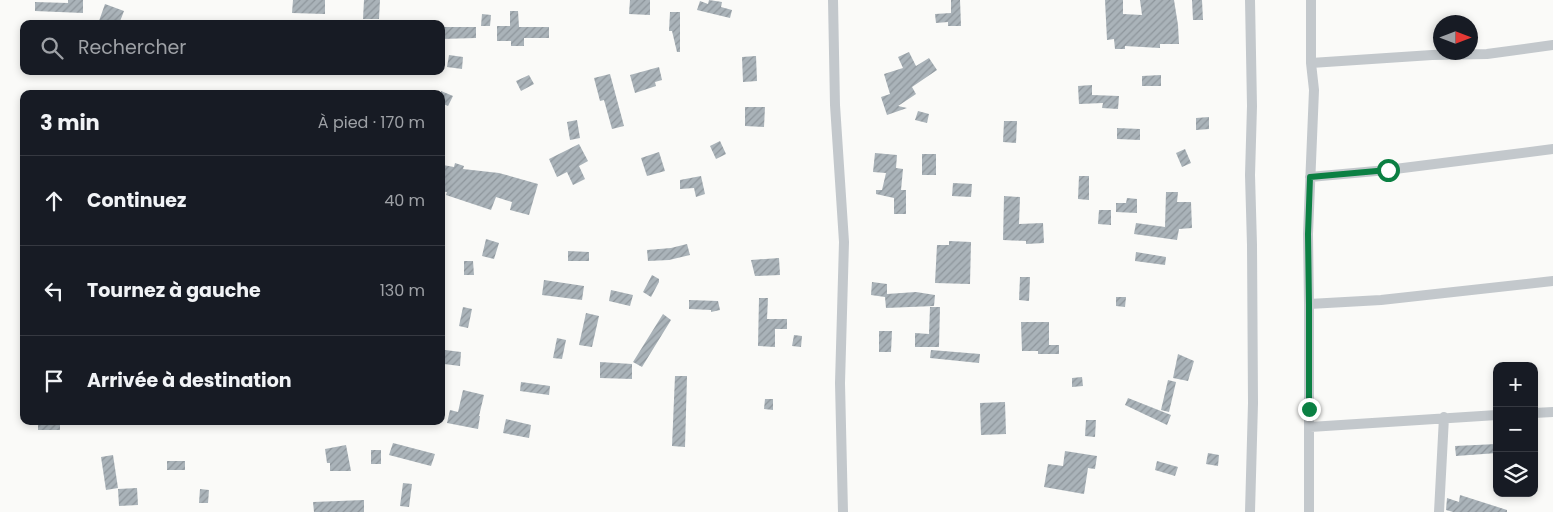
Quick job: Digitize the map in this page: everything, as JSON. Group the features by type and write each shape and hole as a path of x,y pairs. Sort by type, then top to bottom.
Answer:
{"street":[{"path":"833,0 835,105 844,242 840,383 843,512"},
{"path":"1250,0 1253,403 1250,512"},
{"path":"1309,512 1308,234 1314,90 1311,63 1311,0"},
{"path":"1311,63 1432,55 1487,54 1553,45"},
{"path":"1310,177 1388,170 1553,148"},
{"path":"1309,304 1381,300 1553,281"},
{"path":"1538,413 1553,412"},
{"path":"1310,427 1493,415"},
{"path":"1439,512 1444,417"}],"building":[{"path":"68,0 83,0 83,13 35,11 35,2 68,3"},
{"path":"293,0 325,0 325,14 292,13"},
{"path":"364,0 380,0 379,19 363,19"},
{"path":"630,0 650,0 650,15 629,14"},
{"path":"709,0 722,2 721,7 732,10 730,18 697,10 700,1 708,4"},
{"path":"951,0 960,0 961,26 948,26 948,22 936,23 935,14 951,13"},
{"path":"1105,0 1123,0 1123,14 1142,15 1140,0 1174,0 1179,44 1160,44 1160,48 1125,46 1125,49 1115,49 1114,39 1107,40"},
{"path":"1192,0 1202,0 1203,20 1193,20"},
{"path":"105,4 124,11 121,20 99,20"},
{"path":"510,11 518,11 519,27 549,27 549,38 524,38 524,46 511,46 511,41 497,41 497,26 510,26"},
{"path":"670,12 680,12 680,52 677,52 672,31 669,31"},
{"path":"482,14 491,15 490,26 481,26"},
{"path":"445,27 476,27 476,38 445,39"},
{"path":"909,52 916,66 929,58 937,70 912,87 916,94 898,106 907,108 887,115 881,97 890,94 884,74 903,68 898,57"},
{"path":"449,55 463,57 462,69 447,67"},
{"path":"756,56 757,81 743,82 742,57"},
{"path":"659,67 662,80 655,82 656,86 635,93 630,75"},
{"path":"610,74 624,126 612,129 604,100 600,101 594,78"},
{"path":"529,75 534,84 521,91 516,81"},
{"path":"1161,75 1161,86 1142,86 1142,76"},
{"path":"1092,85 1092,95 1119,96 1118,109 1102,108 1103,103 1079,104 1078,86"},
{"path":"445,93 453,96 448,106 445,105"},
{"path":"745,107 765,107 764,127 745,126"},
{"path":"918,111 929,114 927,123 915,120"},
{"path":"1209,117 1209,129 1196,130 1196,118"},
{"path":"577,120 580,138 570,140 567,122"},
{"path":"1004,121 1017,121 1016,143 1003,142"},
{"path":"1117,128 1140,129 1140,140 1117,139"},
{"path":"720,141 726,154 716,159 710,146"},
{"path":"579,144 588,161 579,166 585,179 573,185 567,172 557,177 549,159"},
{"path":"1185,149 1191,163 1182,167 1176,153"},
{"path":"659,152 665,171 647,176 641,158"},
{"path":"875,153 897,155 896,168 903,169 901,190 906,190 906,214 894,214 894,198 876,194 876,190 882,190 886,173 873,172"},
{"path":"922,154 936,154 936,175 922,175"},
{"path":"455,163 464,166 463,169 499,173 538,184 529,215 510,210 512,202 496,197 491,210 446,195 445,165 454,167"},
{"path":"701,176 705,194 696,197 694,188 680,189 680,180"},
{"path":"1079,176 1089,176 1089,200 1078,199"},
{"path":"953,183 972,184 971,197 952,196"},
{"path":"1166,192 1178,192 1177,202 1191,202 1192,228 1179,229 1177,240 1134,234 1136,223 1165,227"},
{"path":"1004,196 1020,197 1019,224 1043,223 1044,243 1026,244 1026,241 1003,240"},
{"path":"1127,198 1137,199 1137,213 1116,212 1116,203 1126,203"},
{"path":"1099,210 1111,210 1111,225 1098,224"},
{"path":"486,239 499,243 494,259 482,256"},
{"path":"949,241 971,242 970,284 935,283 937,245 949,245"},
{"path":"687,244 690,255 669,260 648,261 647,250 671,248"},
{"path":"568,251 589,252 589,261 568,261"},
{"path":"1136,252 1166,257 1165,265 1135,261"},
{"path":"779,258 780,275 755,276 751,260"},
{"path":"464,261 473,261 474,275 464,275"},
{"path":"652,275 659,279 659,282 651,297 643,292"},
{"path":"1020,277 1030,277 1029,301 1019,300"},
{"path":"544,280 584,286 582,300 542,295"},
{"path":"872,282 887,284 887,294 916,292 935,295 934,306 886,308 885,297 871,295"},
{"path":"611,290 633,295 630,306 609,301"},
{"path":"1116,297 1126,297 1125,307 1116,306"},
{"path":"759,298 768,298 767,319 787,319 787,329 775,329 775,347 758,346"},
{"path":"689,300 718,301 720,310 711,312 711,310 689,309"},
{"path":"463,307 472,309 468,328 459,326"},
{"path":"930,307 940,307 939,347 915,347 915,333 929,334"},
{"path":"586,313 599,316 592,347 579,345"},
{"path":"663,314 671,320 642,367 633,362"},
{"path":"1021,322 1049,322 1049,345 1059,345 1059,354 1038,354 1038,351 1022,351"},
{"path":"879,331 892,331 891,352 879,352"},
{"path":"794,335 802,336 801,347 792,346"},
{"path":"557,338 566,340 562,359 553,358"},
{"path":"445,350 461,352 460,366 445,364"},
{"path":"931,350 980,354 979,363 930,358"},
{"path":"1178,354 1194,361 1188,381 1173,378"},
{"path":"600,362 632,364 632,379 600,378"},
{"path":"675,376 687,376 685,447 672,446"},
{"path":"1082,377 1083,386 1072,387 1072,378"},
{"path":"1168,380 1176,382 1169,412 1161,410"},
{"path":"521,382 550,386 549,395 520,391"},
{"path":"463,390 484,395 478,429 447,423 450,410 458,412"},
{"path":"1128,398 1171,415 1167,425 1125,405"},
{"path":"765,399 773,399 773,410 764,409"},
{"path":"1005,402 1006,434 981,435 980,403"},
{"path":"506,419 531,425 529,438 503,433"},
{"path":"1086,420 1096,420 1095,437 1085,436"},
{"path":"38,425 60,425 60,430 38,430"},
{"path":"393,443 435,454 431,466 389,455"},
{"path":"1493,444 1493,453 1456,456 1455,446"},
{"path":"346,445 351,471 330,471 330,463 327,463 325,449"},
{"path":"371,450 381,450 381,464 371,464"},
{"path":"1065,451 1097,456 1095,469 1088,468 1084,494 1044,487 1048,464 1063,466"},
{"path":"1208,453 1219,455 1218,466 1206,464"},
{"path":"113,455 118,488 106,490 101,457"},
{"path":"167,461 185,461 185,470 167,470"},
{"path":"1157,461 1178,467 1175,476 1155,470"},
{"path":"403,483 412,484 409,507 400,506"},
{"path":"137,488 138,505 119,506 118,489"},
{"path":"200,489 209,490 208,503 199,503"},
{"path":"1460,495 1507,510 1507,512 1453,512 1446,510 1447,498 1459,502"},
{"path":"364,500 364,512 314,512 313,502"}],"route":[{"path":"1309,409 1308,234 1310,177 1388,170"}]}
